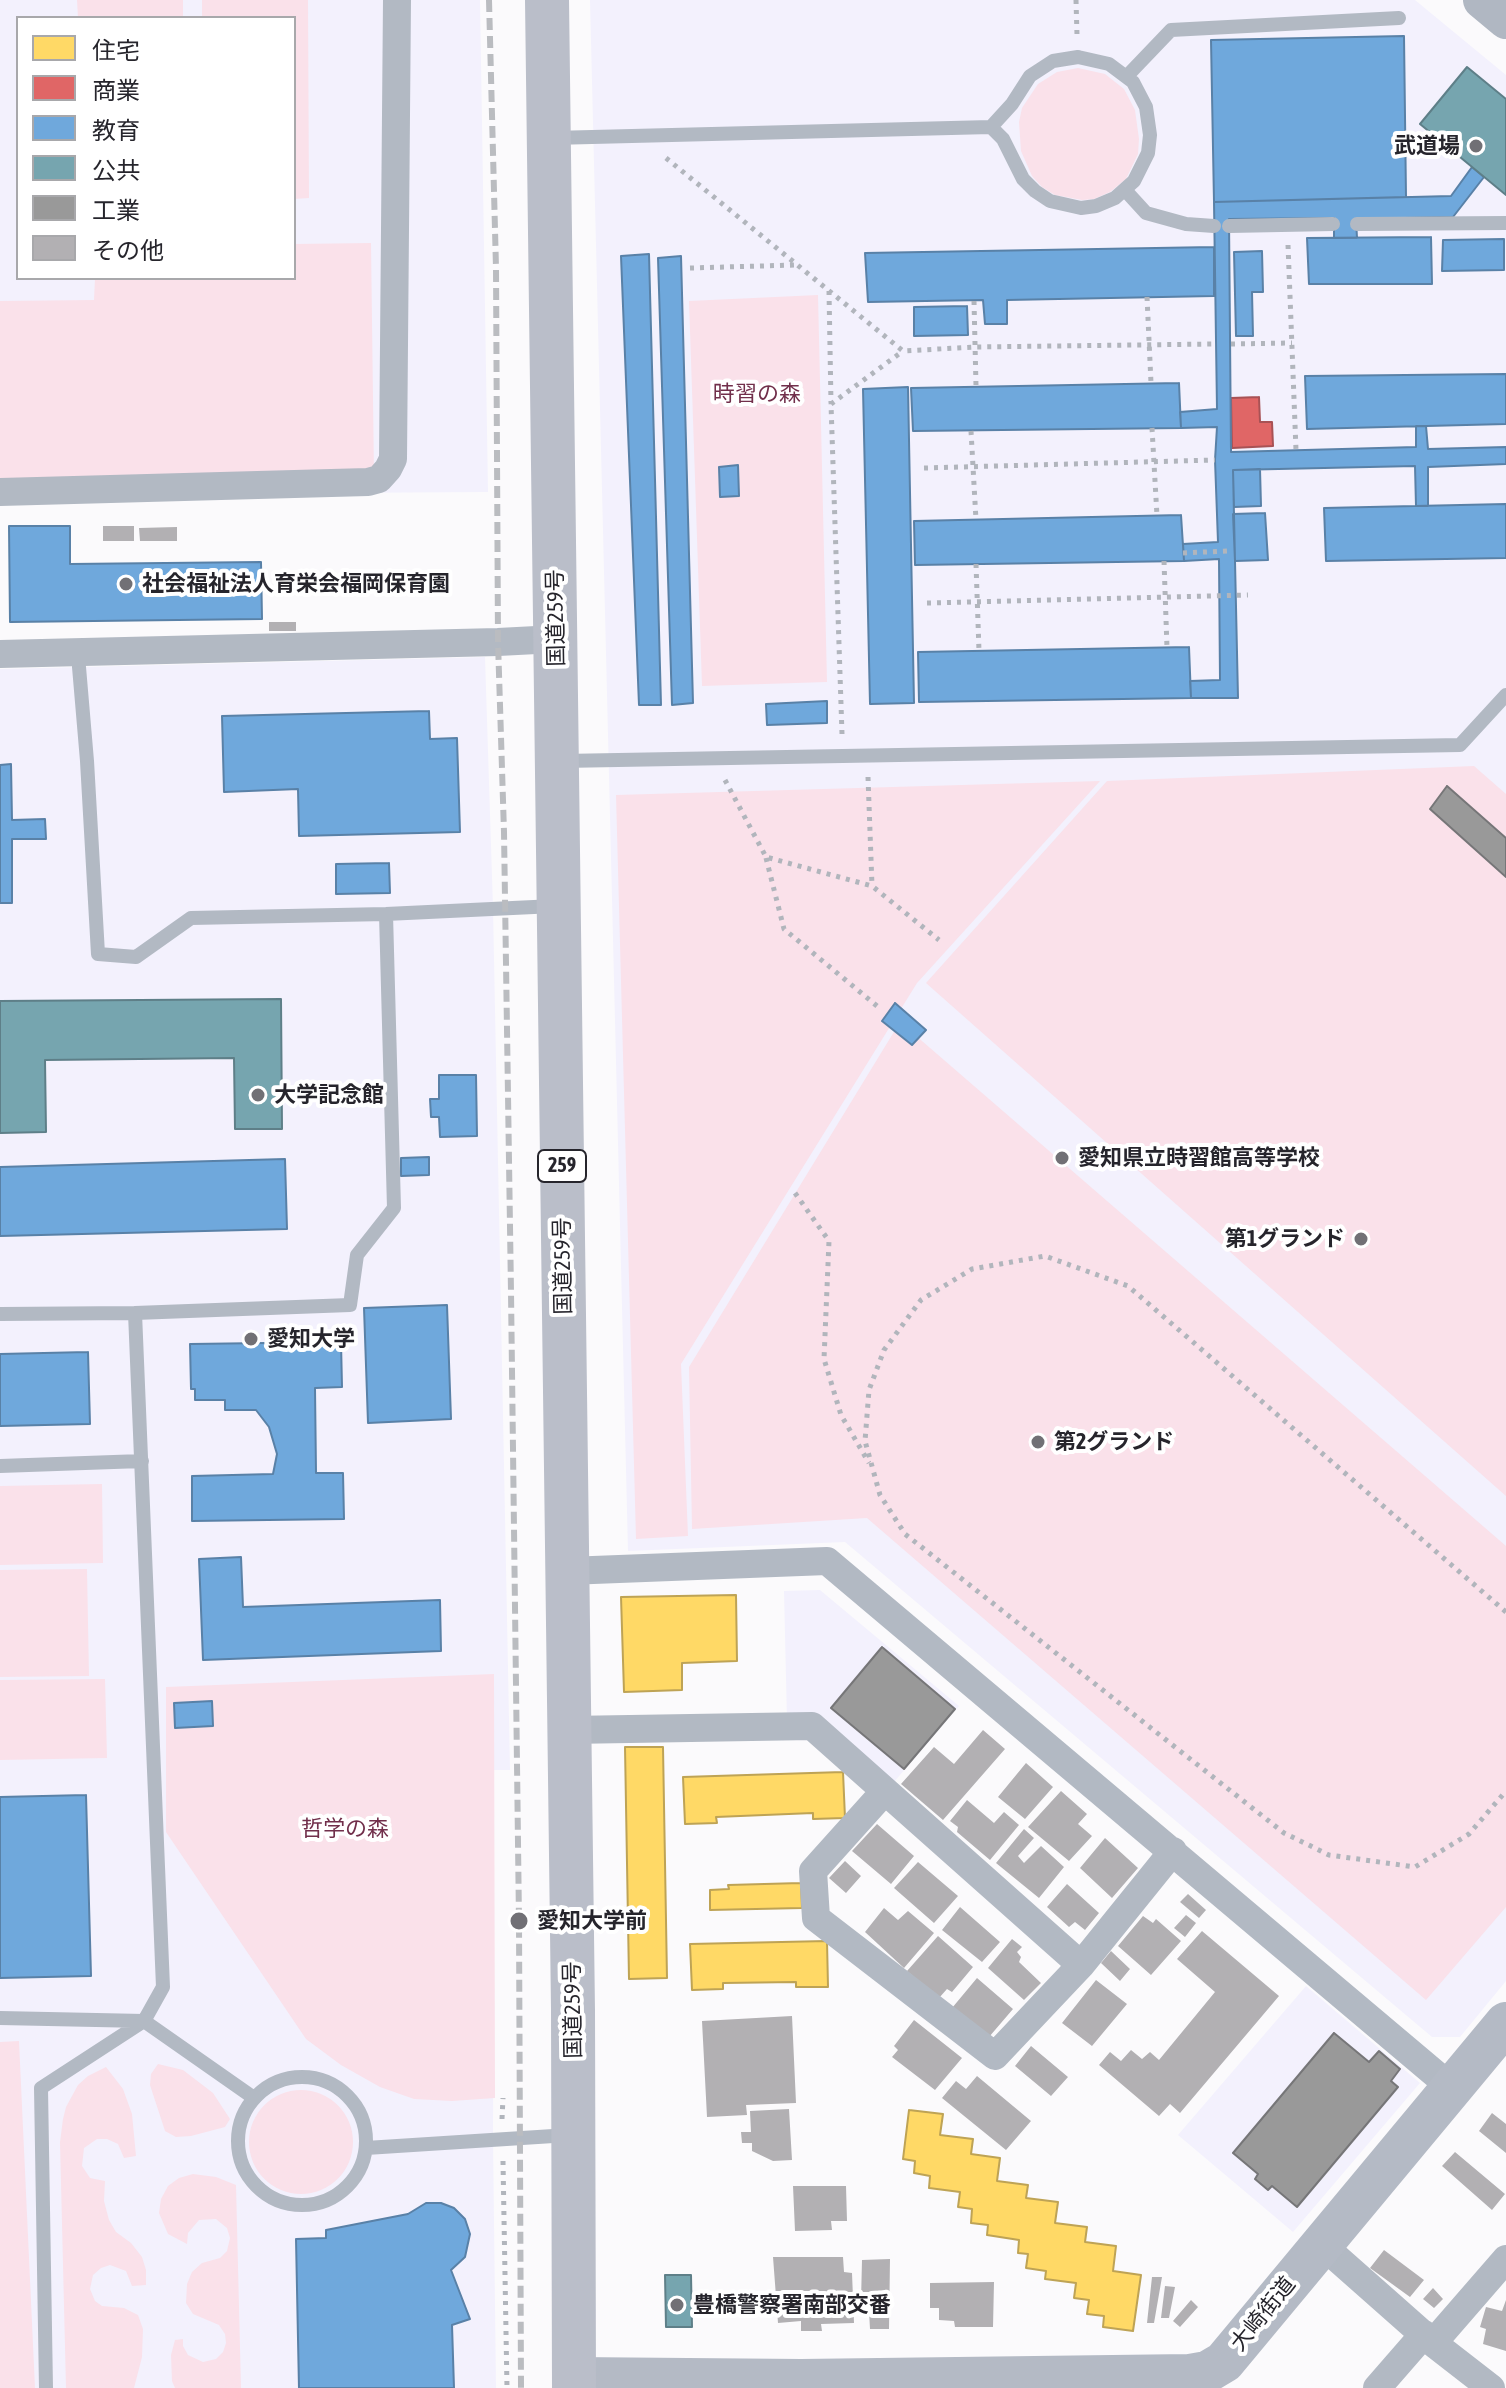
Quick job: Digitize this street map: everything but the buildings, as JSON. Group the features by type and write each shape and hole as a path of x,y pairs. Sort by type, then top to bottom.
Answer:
{"highway":[{"name":"国道259号","path":"547,0 574,2135 574,2383"}],"main road":[{"path":"1482,0 1506,20"},
{"name":"大崎街道","path":"574,2383 1186,2381 1224,2362 1506,2023"}],"street":[{"path":"0,492 368,482 379,479 388,469 393,459 397,0"},
{"path":"0,654 556,639"},
{"path":"567,1571 827,1561 1452,2088"},
{"path":"569,1730 812,1726 1081,1965"},
{"path":"884,1792 813,1871 816,1918 995,2056 1081,1965 1173,1851"},
{"path":"1321,2244 1428,2338 1491,2388"},
{"path":"1377,2388 1502,2269"}],"lane":[{"path":"1127,76 1171,30 1399,18"},
{"path":"549,138 991,127 1012,104 1030,76 1053,61 1078,57 1109,64 1127,76 1141,96 1150,135 1142,169 1125,190 1096,206 1081,208 1050,201 1035,191 1023,179 1003,139 991,127"},
{"path":"1125,190 1146,213 1186,224 1333,224"},
{"path":"1357,224 1506,223"},
{"path":"79,667 98,954 136,957 191,918 559,906"},
{"path":"558,761 1460,745 1506,695"},
{"path":"0,1314 135,1313 350,1305 357,1255 394,1208 386,914"},
{"path":"46,2388 41,2088 144,2021 163,1987 135,1313"},
{"path":"0,1466 142,1461"},
{"path":"0,2018 144,2021 254,2098"},
{"path":"299,2077 325,2081 345,2093 357,2109 363,2121 366,2148 356,2174 336,2194 310,2204 284,2203 254,2183 240,2159 240,2121 263,2089 285,2079 299,2077"},
{"path":"366,2148 574,2135"}],"path":[{"path":"1076,0 1078,57"},
{"path":"660,136 660,152 903,351"},
{"path":"1287,224 1296,450"},
{"path":"690,268 797,265"},
{"path":"829,291 842,756"},
{"path":"1147,297 1151,383"},
{"path":"974,301 976,386"},
{"path":"1231,344 1292,343"},
{"path":"831,404 903,351 1216,344"},
{"path":"1152,428 1157,516"},
{"path":"971,431 976,520"},
{"path":"924,468 1215,460"},
{"path":"1183,553 1227,551"},
{"path":"1164,561 1167,648"},
{"path":"976,564 979,651"},
{"path":"927,603 1248,595"},
{"path":"868,756 872,886"},
{"path":"714,759 766,857 784,929 877,1006"},
{"path":"766,857 872,886 939,940"},
{"path":"795,1193 829,1241 824,1359 841,1415 873,1471"},
{"path":"1506,1612 1128,1286 1045,1256 972,1269 921,1300 884,1350 869,1390 865,1441 880,1495 905,1534 1284,1833 1329,1855 1415,1867 1469,1834 1506,1791"},
{"path":"503,2098 507,2388"}],"shaded area":[{"path":"0,0 480,0 488,492 0,495"},
{"name":"愛知県立時習館高等学校","path":"590,0 1415,0 1506,75 1506,1981 1460,2037 1432,2037 845,1542 628,1551"},
{"name":"愛知大学","path":"485,657 510,1770 494,1770 496,2388 0,2388 0,669"},
{"path":"820,1590 959,1706 894,1782 787,1721 784,1591"},
{"path":"1306,1986 1420,2083 1293,2232 1178,2135"}],"green space":[{"path":"77,0 183,0 183,16 78,16"},
{"path":"202,0 308,0 309,198 296,199 296,16 202,16"},
{"path":"1078,68 1105,74 1124,89 1135,110 1139,139 1138,154 1126,179 1110,192 1082,200 1055,195 1032,176 1021,151 1019,122 1022,108 1038,84 1057,72"},
{"path":"371,243 374,476 0,481 0,301 94,300 95,280 296,280 296,244"},
{"name":"時習の森","path":"818,295 827,682 702,686 689,301"},
{"name":"第1グランド","path":"1474,766 1506,794 1506,1496 926,983 1107,781"},
{"path":"1100,781 917,983 681,1364 688,1536 636,1539 616,795"},
{"name":"第2グランド","path":"900,1022 1506,1546 1506,1907 1426,2000 867,1518 692,1529 689,1367"},
{"path":"102,1484 103,1563 0,1565 0,1486"},
{"path":"87,1569 89,1676 0,1677 0,1570"},
{"name":"哲学の森","path":"494,1674 495,2098 452,2101 414,2099 380,2087 341,2065 306,2039 166,1832 166,1687"},
{"path":"105,1679 107,1758 0,1760 0,1680"},
{"path":"19,2041 35,2388 0,2388 0,2042"},
{"path":"158,2064 183,2070 213,2093 230,2119 225,2127 176,2137 165,2131 150,2085 151,2074"},
{"path":"106,2067 123,2089 132,2114 136,2156 124,2158 118,2144 97,2139 84,2148 82,2166 90,2178 105,2181 104,2201 109,2220 116,2232 131,2243 142,2257 146,2285 132,2286 126,2271 110,2265 93,2275 90,2289 95,2301 102,2306 124,2308 138,2315 143,2329 142,2357 134,2388 66,2388 60,2142 66,2107 78,2085"},
{"path":"301,2090 321,2094 338,2105 349,2122 353,2142 349,2162 338,2179 321,2190 301,2194 281,2190 264,2179 253,2162 249,2142 253,2122 264,2105 281,2094"},
{"path":"193,2174 216,2177 236,2185 241,2388 175,2388 172,2381 171,2355 175,2340 183,2339 188,2355 203,2362 216,2359 226,2343 219,2325 193,2314 186,2303 187,2284 192,2272 202,2263 220,2258 227,2251 230,2238 227,2228 216,2219 199,2220 188,2233 187,2244 168,2234 159,2213 161,2199 168,2186 179,2178"}],"railway":[{"path":"489,0 496,268 498,642 511,1292 521,2388"}],"place":[{"name":"武道場","path":"1476,146"},
{"name":"社会福祉法人育栄会福岡保育園","path":"126,584"},
{"name":"大学記念館","path":"258,1095"},
{"name":"愛知県立時習館高等学校","path":"1062,1158"},
{"name":"第1グランド","path":"1361,1239"},
{"name":"愛知大学","path":"251,1339"},
{"name":"第2グランド","path":"1038,1442"},
{"name":"愛知大学前","path":"519,1921"},
{"name":"豊橋警察署南部交番","path":"677,2305"}]}
